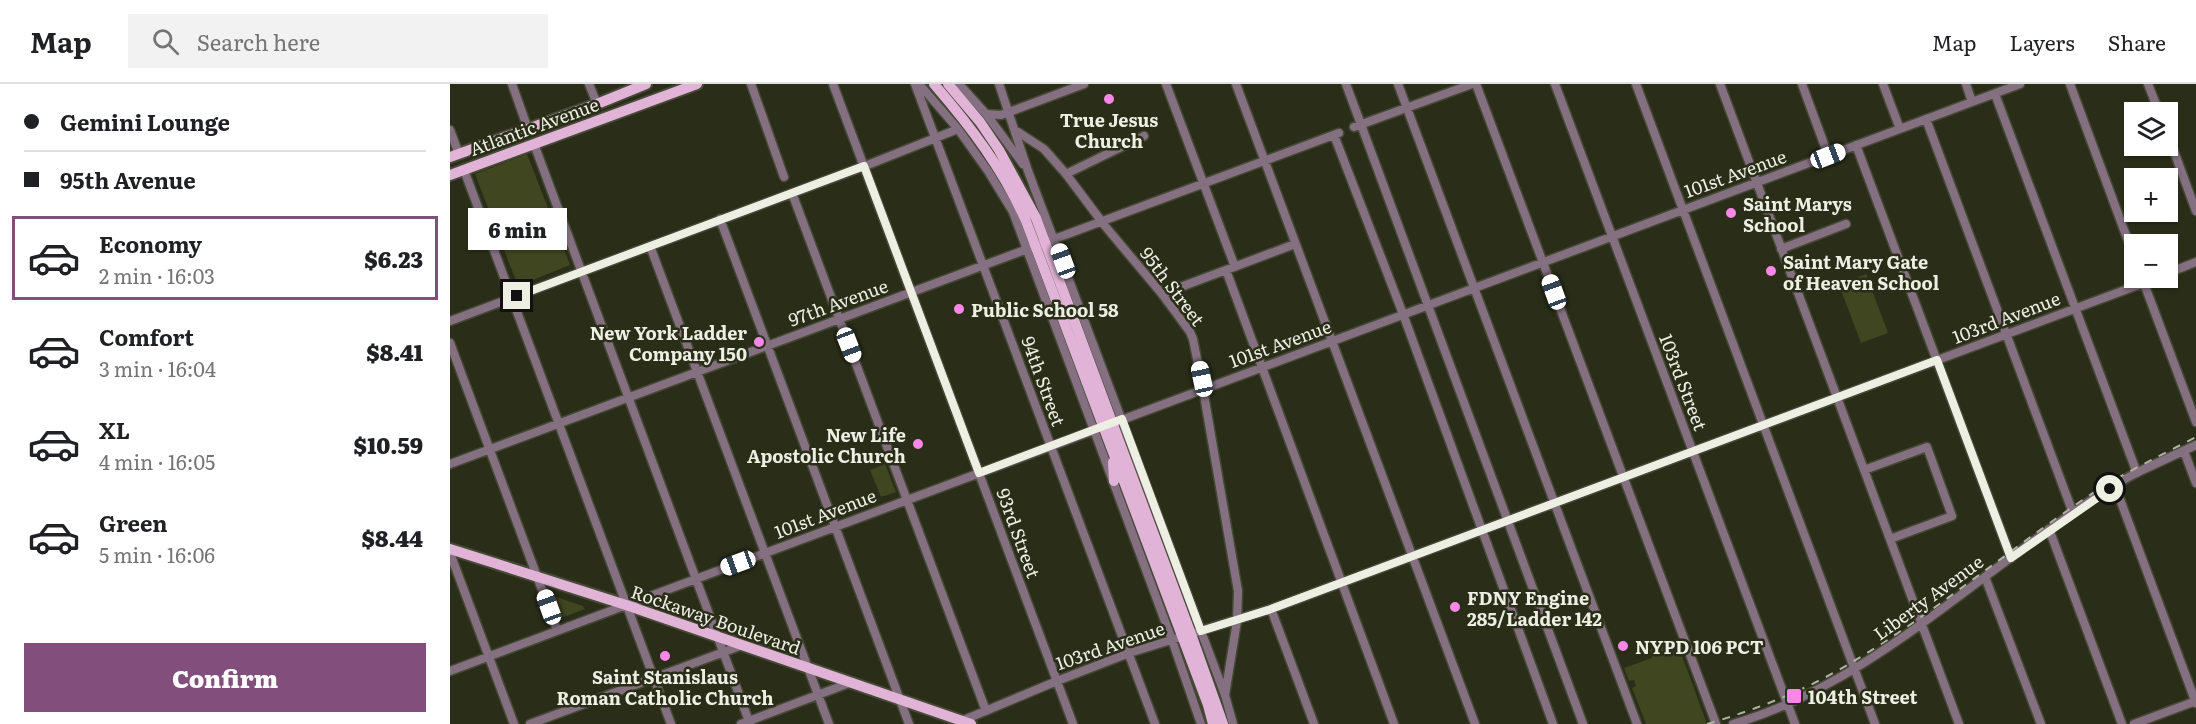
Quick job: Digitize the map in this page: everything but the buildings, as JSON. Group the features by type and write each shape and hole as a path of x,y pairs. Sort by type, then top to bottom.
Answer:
{"main road":[{"name":"Atlantic Avenue","path":"454,156 646,84"},
{"name":"Atlantic Avenue","path":"450,175 697,84"},
{"path":"934,84 969,124 992,156 1041,244 1073,317 1108,424 1113,453 1114,481"},
{"path":"948,84 980,122 1004,157 1031,207 1041,244 1187,636 1213,724"},
{"path":"1073,317 1076,297"},
{"path":"1113,453 1223,724"},
{"name":"Rockaway Boulevard","path":"450,551 626,605 852,682 963,723"}],"street":[{"path":"512,84 528,129"},
{"path":"589,84 597,104"},
{"path":"751,84 784,177"},
{"name":"93rd Street","path":"833,84 1073,724"},
{"name":"94th Street","path":"915,84 1155,724"},
{"path":"919,84 958,129 988,171 1012,212 1041,244 1076,297 1108,424 1114,481 1187,636 1225,695 1233,724"},
{"path":"959,84 986,114 1028,171"},
{"path":"999,84 1028,171 1041,244"},
{"path":"1166,84 1204,184 1261,367 1395,724"},
{"path":"1236,84 1475,724"},
{"path":"1346,84 1357,126 1428,305 1583,724"},
{"path":"1398,84 1637,724"},
{"path":"1357,126 1472,84"},
{"path":"1476,84 1716,724"},
{"name":"103rd Street","path":"1555,84 1796,724"},
{"path":"1636,84 1875,724"},
{"path":"1720,84 1959,724"},
{"path":"1802,84 1828,156"},
{"path":"1883,84 1900,129"},
{"path":"1966,84 1972,102"},
{"name":"101st Avenue","path":"450,671 2020,84"},
{"path":"2070,84 2125,234"},
{"path":"2148,84 2155,102"},
{"path":"986,114 998,115 1009,112 1079,85"},
{"path":"1995,93 2137,473"},
{"path":"1926,119 2073,513"},
{"path":"450,321 958,129"},
{"path":"450,130 454,156"},
{"name":"95th Street","path":"1014,130 1044,149 1162,294 1190,332 1203,389 1236,579 1237,621 1225,695"},
{"name":"97th Avenue","path":"450,464 1336,134 1403,314"},
{"path":"1065,174 1144,136"},
{"path":"534,144 718,638 747,723 852,682"},
{"path":"1856,145 2011,558"},
{"path":"2176,156 2196,211"},
{"path":"464,170 671,724"},
{"path":"792,193 986,711"},
{"path":"720,219 909,724"},
{"path":"1781,249 1846,224"},
{"path":"1162,294 1296,244"},
{"path":"650,246 829,724"},
{"path":"2178,269 2196,262"},
{"name":"103rd Avenue","path":"963,723 1057,681 1129,653 1271,609 1837,398 2124,288"},
{"path":"2146,288 2196,422"},
{"path":"1403,314 1553,724"},
{"path":"450,343 557,630"},
{"name":"Liberty Avenue","path":"1733,724 1788,704 1855,669 2073,513 2137,473 2196,445"},
{"path":"1864,470 1927,447 1952,516 1890,539"},
{"path":"2184,451 2196,483"},
{"path":"2115,486 2196,701 2134,724"},
{"path":"2049,529 2122,724"},
{"path":"450,551 514,724"},
{"path":"1985,577 2041,724"},
{"path":"1271,609 1314,724"},
{"path":"1187,636 1201,724"},
{"path":"530,724 740,645"}],"green space":[{"path":"527,154 570,265 518,286 475,174"},
{"path":"1866,274 1888,333 1861,343 1839,285"},
{"path":"885,464 896,492 881,497 870,470"},
{"path":"553,596 583,606 585,609 561,618"},
{"path":"1677,642 1707,724 1646,724 1632,688 1636,686 1634,680 1629,681 1624,668 1652,658 1649,650 1666,643 1667,646"}],"railway":[{"path":"1707,724 1753,709 1812,684 1859,658 1925,614 2097,490 2196,437"}],"place":[{"name":"True Jesus Church","path":"1109,99"},
{"name":"Saint Marys School","path":"1731,213"},
{"name":"Saint Mary Gate of Heaven School","path":"1771,271"},
{"name":"Public School 58","path":"959,309"},
{"name":"New York Ladder Company 150","path":"759,342"},
{"name":"New Life Apostolic Church","path":"918,444"},
{"name":"FDNY Engine 285/Ladder 142","path":"1455,607"},
{"name":"NYPD 106 PCT","path":"1623,646"},
{"name":"Saint Stanislaus Roman Catholic Church","path":"665,656"},
{"name":"104th Street","path":"1794,696"}],"route":[{"path":"517,296 864,166 979,473 1122,419 1201,631 1271,609 1937,360 2011,558 2049,529 2110,489"}]}
